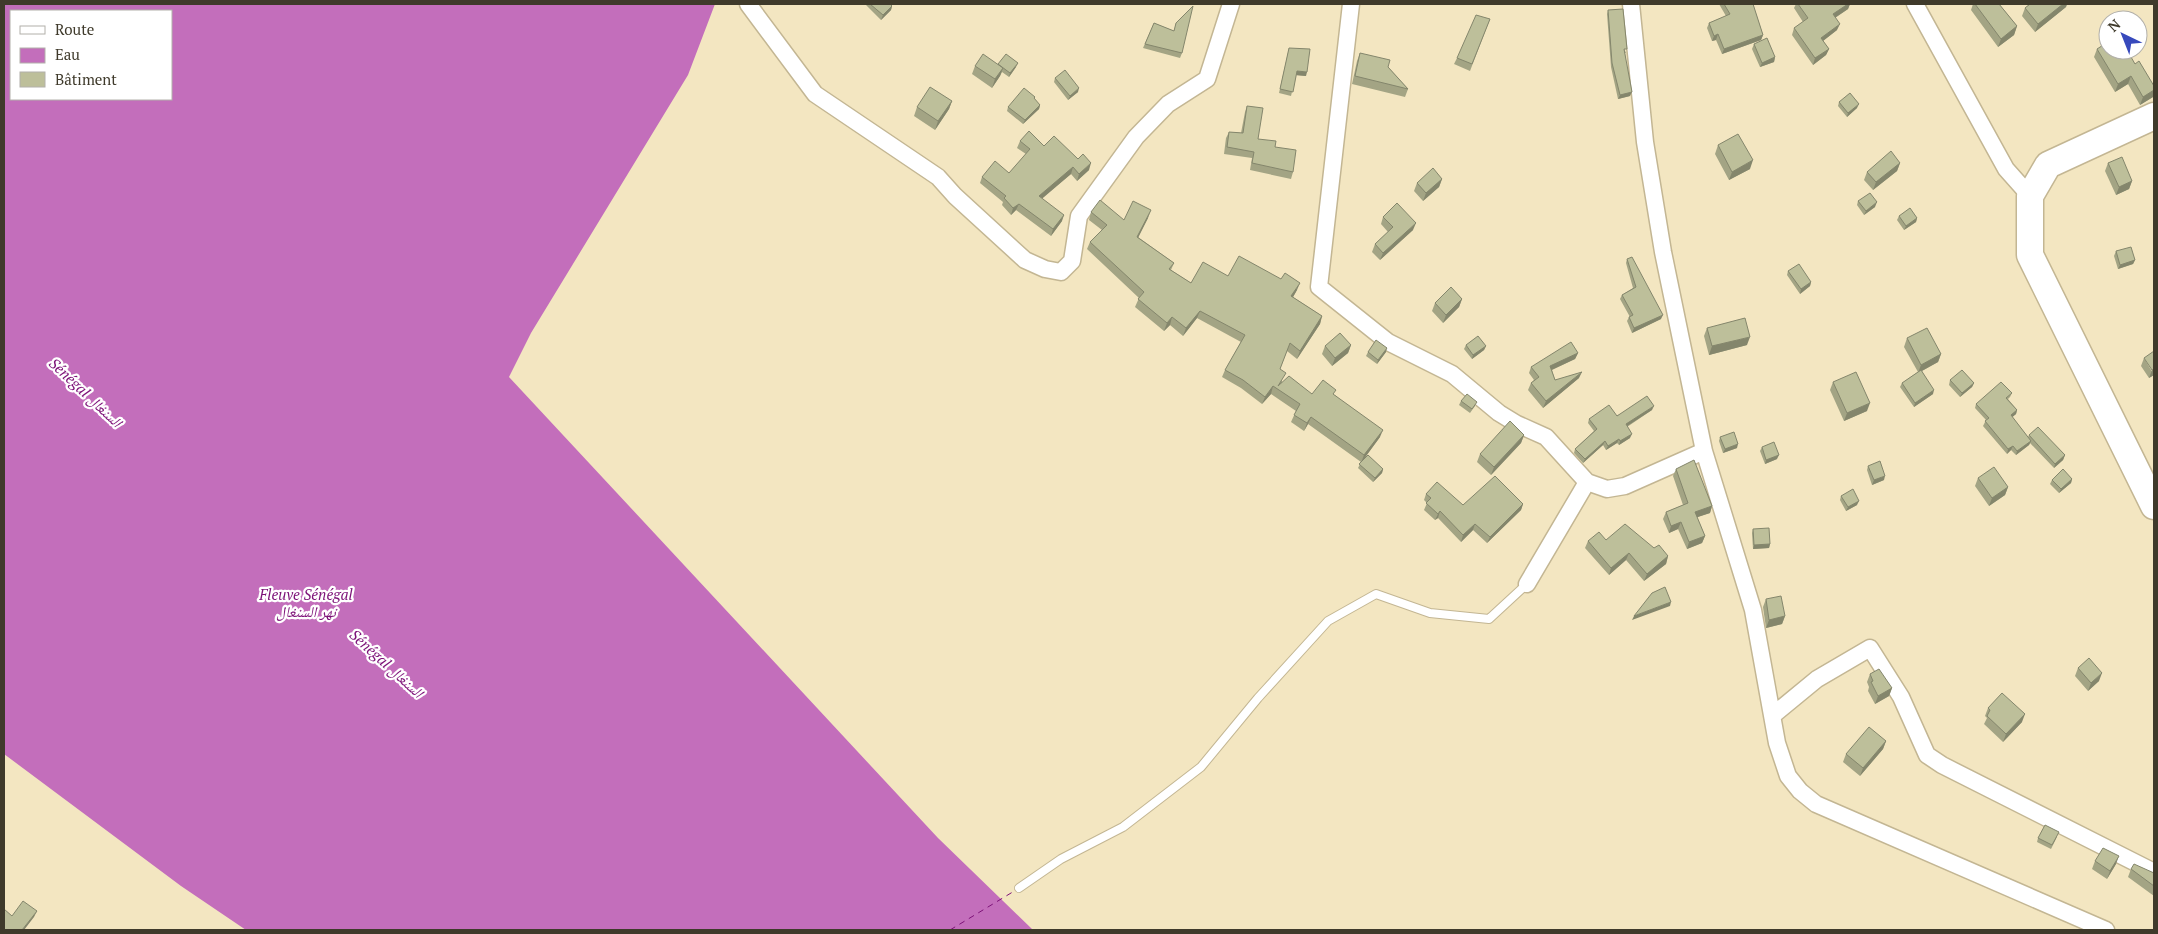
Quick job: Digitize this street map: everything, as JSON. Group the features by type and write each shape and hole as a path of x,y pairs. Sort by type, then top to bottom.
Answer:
{"main road":[{"path":"2154,116 2048,165 2030,196 2030,255 2154,506"}],"street":[{"path":"748,4 815,94 938,177 955,196 1026,260 1045,269 1061,272 1072,261 1079,216 1136,137 1168,104 1207,79 1231,4"},
{"path":"1351,4 1319,287 1388,342 1452,374 1500,413 1517,424 1546,437 1587,482 1607,490 1625,486 1704,451"},
{"path":"1631,4 1645,142 1658,224 1704,451 1753,610 1777,743 1788,776 1800,791 1816,804 2106,930"},
{"path":"1915,4 2006,169 2030,196"},
{"path":"1527,584 1587,482"},
{"path":"1772,716 1817,679 1870,648 1901,697 1927,755 1942,765 2154,872"}],"lane":[{"path":"1019,888 1061,859 1122,827 1201,767 1258,698 1328,621 1376,594 1430,613 1489,619 1527,584"}],"water":[{"name":"Fleuve Sénégal نهر السنغال","path":"4,4 715,4 688,75 531,333 509,377 938,838 1033,930 246,930 181,886 4,754"}],"building":[{"path":"870,4 890,4 892,6 883,15"},
{"path":"1724,4 1753,4 1763,35 1724,49 1718,34 1714,36 1709,23 1730,14"},
{"path":"1798,4 1848,4 1833,14 1840,24 1821,38 1829,49 1815,58 1794,28 1808,18"},
{"path":"1975,4 1999,4 2017,26 2001,39"},
{"path":"2030,4 2063,4 2038,24 2025,8"},
{"path":"1193,6 1182,53 1145,44 1154,23 1174,31 1176,23"},
{"path":"1623,9 1627,49 1624,49 1632,92 1620,95 1612,63 1608,10"},
{"path":"1476,15 1490,19 1472,64 1457,58"},
{"path":"1767,38 1775,57 1762,63 1754,44"},
{"path":"1289,48 1310,49 1307,72 1297,71 1293,92 1280,89"},
{"path":"1360,53 1390,60 1388,67 1408,89 1355,76"},
{"path":"983,54 1003,68 995,79 975,66"},
{"path":"1006,54 1018,63 1010,73 998,64"},
{"path":"2104,60 2133,60 2135,64 2139,61 2154,86 2154,90 2143,97 2131,76 2118,84"},
{"path":"1065,70 1079,88 1070,96 1055,78"},
{"path":"930,87 952,101 938,121 917,107"},
{"path":"1024,88 1035,97 1040,105 1025,120 1008,107"},
{"path":"1850,93 1859,104 1848,113 1839,102"},
{"path":"1247,106 1263,108 1258,139 1276,141 1275,147 1296,150 1293,172 1252,163 1254,152 1227,147 1229,132 1243,133"},
{"path":"1029,131 1044,146 1054,136 1078,159 1083,154 1091,163 1079,174 1073,167 1039,196 1064,215 1053,229 1019,204 1013,208 1004,198 1006,196 982,177 995,161 1009,173 1030,149 1020,141"},
{"path":"1738,134 1753,160 1732,172 1718,145"},
{"path":"1891,151 1900,163 1876,182 1867,172"},
{"path":"2122,157 2132,181 2119,187 2108,163"},
{"path":"1433,168 1442,179 1426,193 1417,183"},
{"path":"1870,193 1877,202 1866,211 1858,201"},
{"path":"1100,200 1124,220 1133,201 1151,210 1137,237 1174,263 1169,269 1191,283 1203,262 1228,276 1239,256 1281,279 1285,273 1300,283 1291,296 1322,316 1300,351 1290,343 1280,369 1286,373 1278,386 1289,376 1312,394 1323,380 1336,390 1333,394 1383,430 1364,455 1311,417 1307,423 1294,415 1300,404 1273,386 1265,397 1243,380 1225,370 1245,335 1200,311 1186,328 1172,317 1167,323 1138,299 1144,292 1090,242 1107,225 1091,212"},
{"path":"1397,203 1416,223 1383,253 1375,244 1393,227 1383,217"},
{"path":"1910,208 1917,218 1906,226 1899,216"},
{"path":"2131,247 2135,260 2120,265 2116,251"},
{"path":"1632,257 1663,315 1634,328 1629,317 1633,315 1622,295 1636,287 1627,259"},
{"path":"1799,264 1811,282 1801,289 1788,271"},
{"path":"1451,287 1462,299 1446,315 1435,303"},
{"path":"1745,318 1750,337 1712,346 1707,328"},
{"path":"1927,328 1941,354 1921,365 1907,338"},
{"path":"1340,333 1351,345 1335,358 1325,346"},
{"path":"1478,336 1486,346 1473,355 1466,345"},
{"path":"1376,340 1387,348 1378,360 1368,352"},
{"path":"1571,342 1578,353 1550,366 1555,380 1582,372 1546,401 1531,383 1539,377 1531,367"},
{"path":"2154,351 2154,369 2152,370 2144,358"},
{"path":"1921,370 1934,390 1915,403 1902,383"},
{"path":"1962,370 1974,383 1962,393 1950,380"},
{"path":"1856,372 1870,403 1847,413 1833,382"},
{"path":"2001,382 2012,393 2006,398 2017,410 2011,415 2031,441 2017,451 2013,446 2008,449 1985,421 1989,418 1976,404"},
{"path":"1467,394 1477,402 1472,409 1461,401"},
{"path":"1647,396 1654,406 1626,424 1632,434 1608,446 1605,441 1585,459 1575,449 1597,429 1589,419 1609,405 1617,416"},
{"path":"1510,421 1524,435 1494,467 1480,454"},
{"path":"2038,427 2065,455 2055,464 2029,435"},
{"path":"1734,432 1738,444 1725,449 1720,437"},
{"path":"1774,442 1779,455 1766,460 1762,447"},
{"path":"1368,455 1383,469 1375,478 1359,464"},
{"path":"1694,460 1712,506 1695,512 1705,536 1689,542 1681,522 1671,526 1666,512 1688,503 1676,469"},
{"path":"1880,461 1885,476 1874,480 1868,466"},
{"path":"1994,467 2008,487 1992,498 1978,478"},
{"path":"2063,469 2072,479 2061,489 2052,480"},
{"path":"1495,476 1523,504 1490,537 1475,524 1463,535 1440,511 1438,514 1426,503 1431,498 1426,494 1437,482 1463,505"},
{"path":"1853,489 1859,501 1848,507 1841,496"},
{"path":"1625,524 1654,548 1659,545 1668,556 1647,574 1629,553 1611,568 1588,541 1599,532 1606,540"},
{"path":"1769,528 1770,544 1754,545 1753,529"},
{"path":"1665,587 1671,602 1634,616 1652,593"},
{"path":"1781,596 1785,616 1769,620 1766,599"},
{"path":"2089,658 2102,673 2091,683 2078,668"},
{"path":"1879,669 1892,688 1878,696 1871,682 1873,681 1870,674"},
{"path":"2002,693 2025,714 2006,734 1987,716 1990,710 1988,708"},
{"path":"1869,727 1886,741 1863,768 1846,754"},
{"path":"2045,825 2059,832 2052,845 2038,838"},
{"path":"2103,848 2119,856 2110,871 2095,861"},
{"path":"2134,864 2154,873 2154,886 2131,869"},
{"path":"23,901 37,911 22,930 6,930 4,928 4,909 12,916"}],"ferry route":[{"path":"950,930 1016,890"}],"water label":[{"name":"Sénégal السنغال","path":"86,392"},
{"name":"Sénégal السنغال","path":"387,663"}]}
